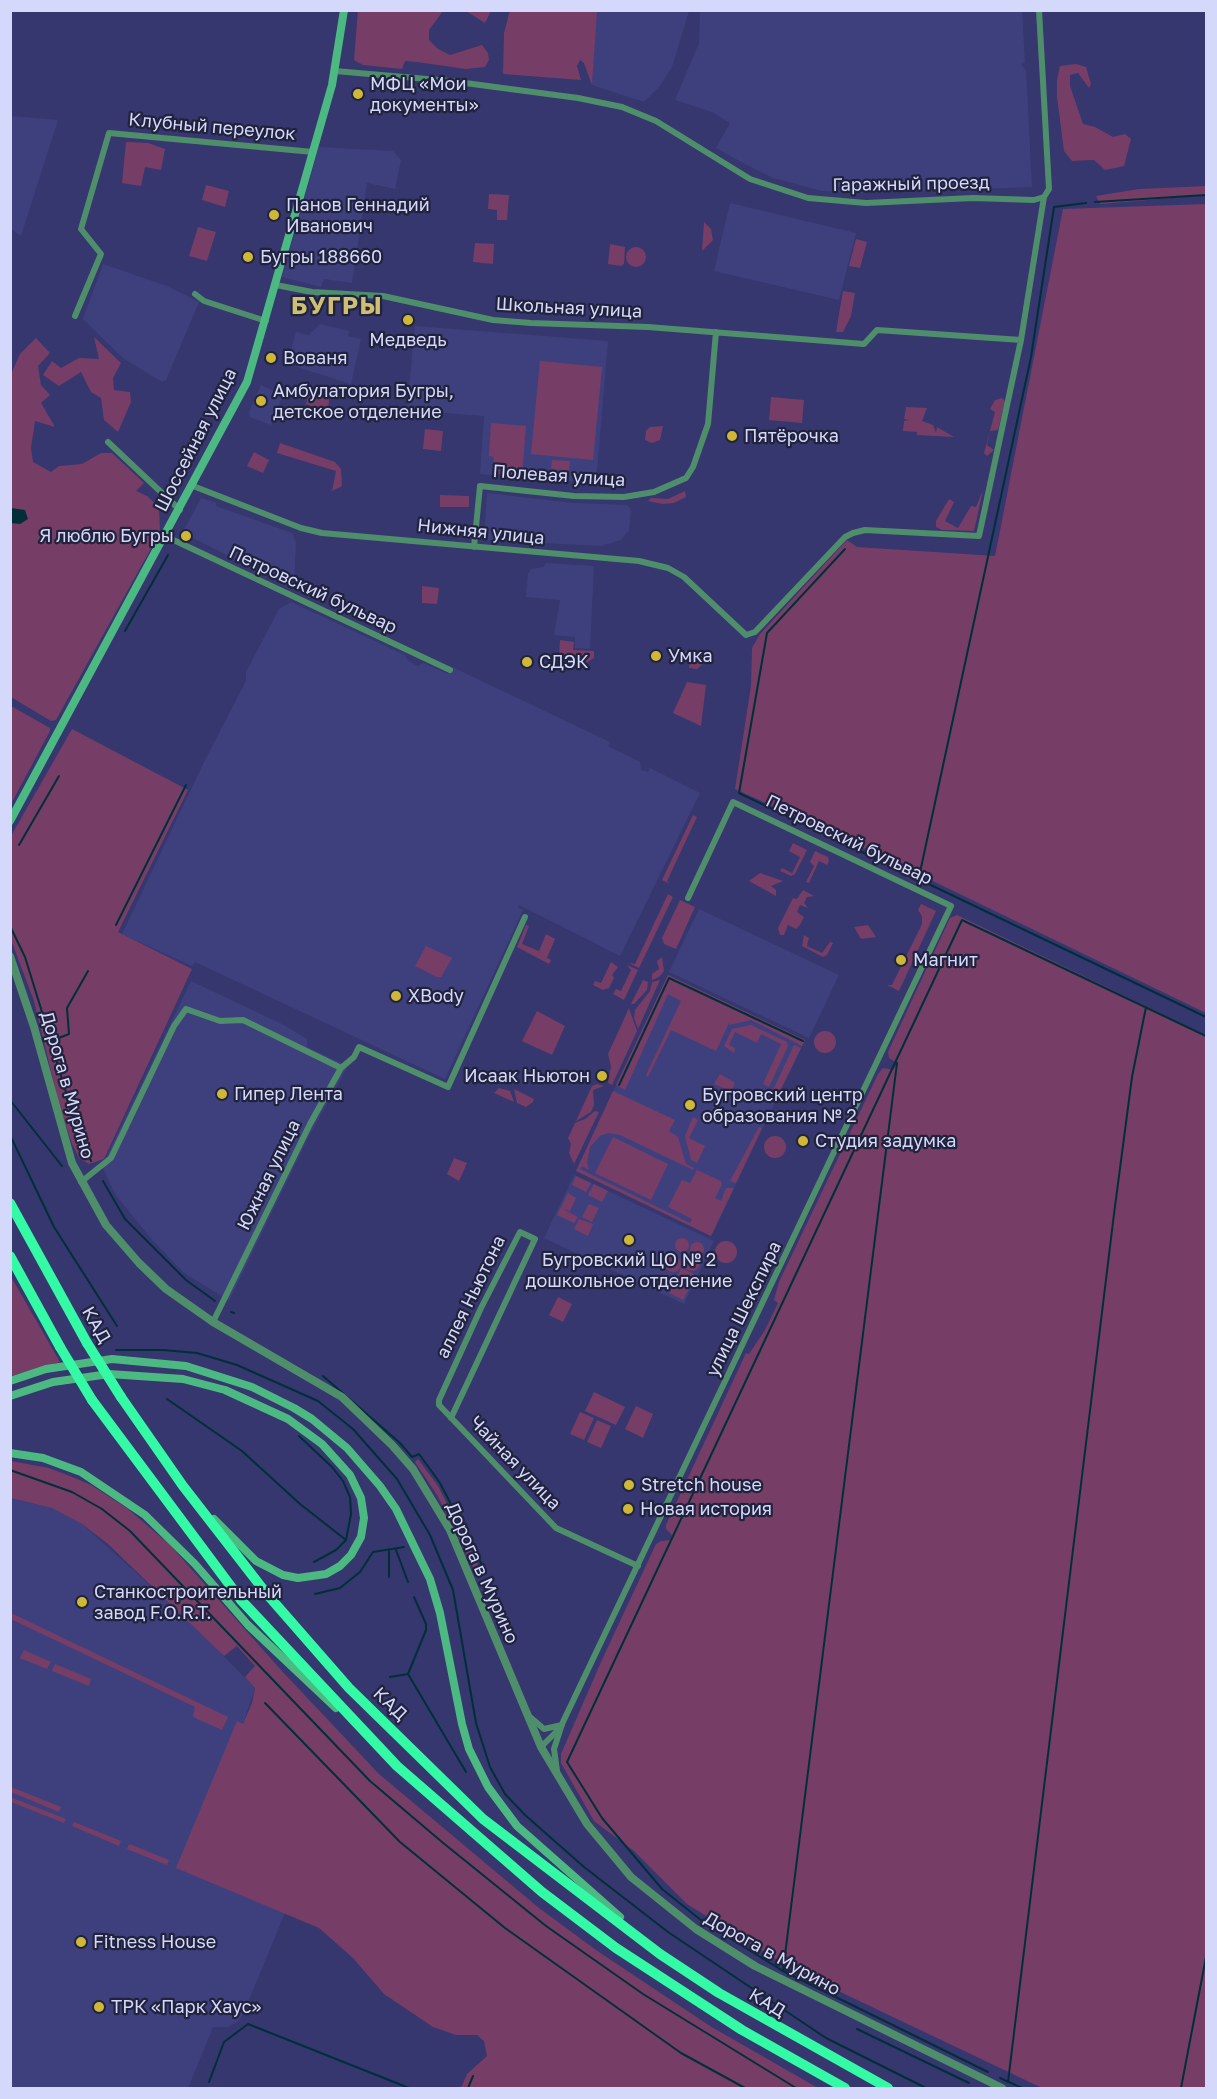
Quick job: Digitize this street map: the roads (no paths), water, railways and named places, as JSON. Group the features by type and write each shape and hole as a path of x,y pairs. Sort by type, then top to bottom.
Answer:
{"highway":[{"name":"КАД","path":"10,1203 87,1343 121,1397 183,1486 266,1593 349,1688 483,1819 660,1954 762,2020 888,2088"},
{"name":"КАД","path":"10,1256 92,1400 241,1600 365,1734 461,1823 542,1892 616,1948 742,2030 845,2088"}],"main road":[{"name":"Шоссейная улица","path":"10,821 193,486 247,382 314,152 335,71 344,10"},
{"path":"10,1382 46,1369 102,1360 186,1366 252,1387 294,1408 347,1448 391,1501 423,1561 440,1613 469,1749 488,1787 517,1826 660,1954"},
{"path":"10,1396 53,1382 118,1374 183,1379 247,1399 305,1430 338,1458 361,1498 364,1518 361,1537 351,1555 326,1574 298,1578 283,1575 256,1562 183,1486"},
{"path":"10,1453 44,1458 81,1472 146,1515 195,1564 248,1625 365,1734"}],"street":[{"path":"1021,340 1044,197 1050,183 1039,10"},
{"name":"Гаражный проезд","path":"335,71 460,82 578,98 622,107 656,121 750,179 808,198 866,203 973,198 1034,200 1044,197"},
{"name":"Клубный переулок","path":"75,316 101,254 81,229 109,133 314,152"},
{"name":"Школьная улица","path":"276,285 312,292 383,296 492,320 716,332 864,344 878,330 1021,340"},
{"path":"195,294 204,301 266,321"},
{"name":"Полевая улица","path":"474,546 480,486 574,496 624,497 654,492 686,478 693,467 708,424 716,332"},
{"name":"Нижняя улица","path":"193,486 301,528 322,533 639,561 668,568 684,577 744,634 749,635 844,537 853,533 865,530 979,536 1021,340"},
{"path":"108,442 180,510"},
{"name":"Петровский бульвар","path":"165,536 450,670"},
{"name":"Петровский бульвар","path":"688,898 733,802 951,906"},
{"name":"улица Шекспира","path":"562,1724 951,906"},
{"name":"Южная улица","path":"213,1322 310,1124 341,1068 354,1057 359,1047 448,1087 525,917"},
{"name":"Дорога в Мурино","path":"10,956 34,1027 62,1132 81,1182 106,1226 132,1257 166,1289 213,1322 342,1397 392,1445 413,1469 450,1530 541,1746 587,1824 632,1877 696,1929 780,1979 1002,2088"},
{"path":"81,1182 111,1158 178,1019 186,1009 220,1021 243,1020 341,1068"},
{"name":"аллея Ньютона","path":"439,1405 439,1400 481,1308 519,1232 535,1239 451,1418"},
{"name":"Чайная улица","path":"439,1405 556,1528 638,1566"},
{"path":"528,1715 544,1730 550,1730 562,1724"},
{"path":"541,1746 562,1724"},
{"path":"561,1783 554,1758 562,1724"}],"water":[{"path":"11,508 25,510 28,519 20,524 11,523"}],"waterway":[{"path":"1095,202 1206,195"},
{"path":"919,877 1031,357 1054,207 1086,203"},
{"path":"845,549 767,633 739,793 1206,1017"},
{"path":"125,631 168,555"},
{"path":"19,845 59,776"},
{"path":"116,925 186,785"},
{"path":"988,2072 783,1971 702,1921 662,1889 602,1818 567,1762 962,920 1206,1036"},
{"path":"10,926 25,957 42,1012"},
{"path":"51,1041 69,1034 67,1008 88,971"},
{"path":"619,1085 669,978 803,1041"},
{"path":"1008,2082 1114,1214 1132,1077 1146,1007"},
{"path":"49,1036 78,1132 91,1161"},
{"path":"783,1971 897,1063"},
{"path":"10,1100 62,1166"},
{"path":"10,1135 54,1227 117,1326"},
{"path":"103,1181 125,1219 186,1280 215,1301"},
{"path":"116,1350 197,1353 237,1365 318,1401 353,1429 397,1479 430,1535 453,1590 476,1723 490,1767 505,1794 525,1815 584,1867 668,1932 826,2038 926,2088"},
{"path":"323,1376 400,1443 412,1457 419,1454 440,1483 482,1565"},
{"path":"167,1399 242,1451 300,1504 346,1540"},
{"path":"299,1436 332,1467 343,1481 350,1497 351,1514 346,1540 336,1550 314,1562"},
{"path":"10,1470 72,1492 102,1509 130,1531 370,1781 546,1926 643,1994 796,2088"},
{"path":"315,1594 340,1588 360,1572 373,1552 404,1547"},
{"path":"389,1550 389,1577"},
{"path":"396,1550 408,1582"},
{"path":"492,1590 501,1615"},
{"path":"390,1677 408,1674 426,1630 426,1624 414,1597"},
{"path":"408,1674 466,1772"},
{"path":"265,1703 400,1842 505,1928 681,2053 745,2088"},
{"path":"1181,2088 1206,1957"},
{"path":"209,2082 224,2042 248,2024 409,2088"},
{"path":"857,2029 969,2083"},
{"path":"468,2088 473,2076"},
{"path":"1000,2078 1022,2088"}],"place":[{"name":"МФЦ «Мои документы»","path":"358,94"},
{"name":"Панов Геннадий Иванович","path":"274,215"},
{"name":"Бугры 188660","path":"248,257"},
{"name":"Медведь","path":"408,320"},
{"name":"Вованя","path":"271,358"},
{"name":"Амбулатория Бугры, детское отделение","path":"261,401"},
{"name":"Пятёрочка","path":"732,436"},
{"name":"Я люблю Бугры","path":"186,536"},
{"name":"Умка","path":"656,656"},
{"name":"СДЭК","path":"527,662"},
{"name":"Магнит","path":"901,960"},
{"name":"XBody","path":"396,996"},
{"name":"Исаак Ньютон","path":"602,1076"},
{"name":"Гипер Лента","path":"222,1094"},
{"name":"Бугровский центр образования № 2","path":"690,1105"},
{"name":"Студия задумка","path":"803,1141"},
{"name":"Бугровский ЦО № 2 дошкольное отделение","path":"629,1240"},
{"name":"Stretch house","path":"629,1485"},
{"name":"Новая история","path":"628,1509"},
{"name":"Станкостроительный завод F.O.R.T.","path":"82,1602"},
{"name":"Fitness House","path":"81,1942"},
{"name":"ТРК «Парк Хаус»","path":"99,2007"}],"district":[{"name":"БУГРЫ","path":"337,306"}]}
